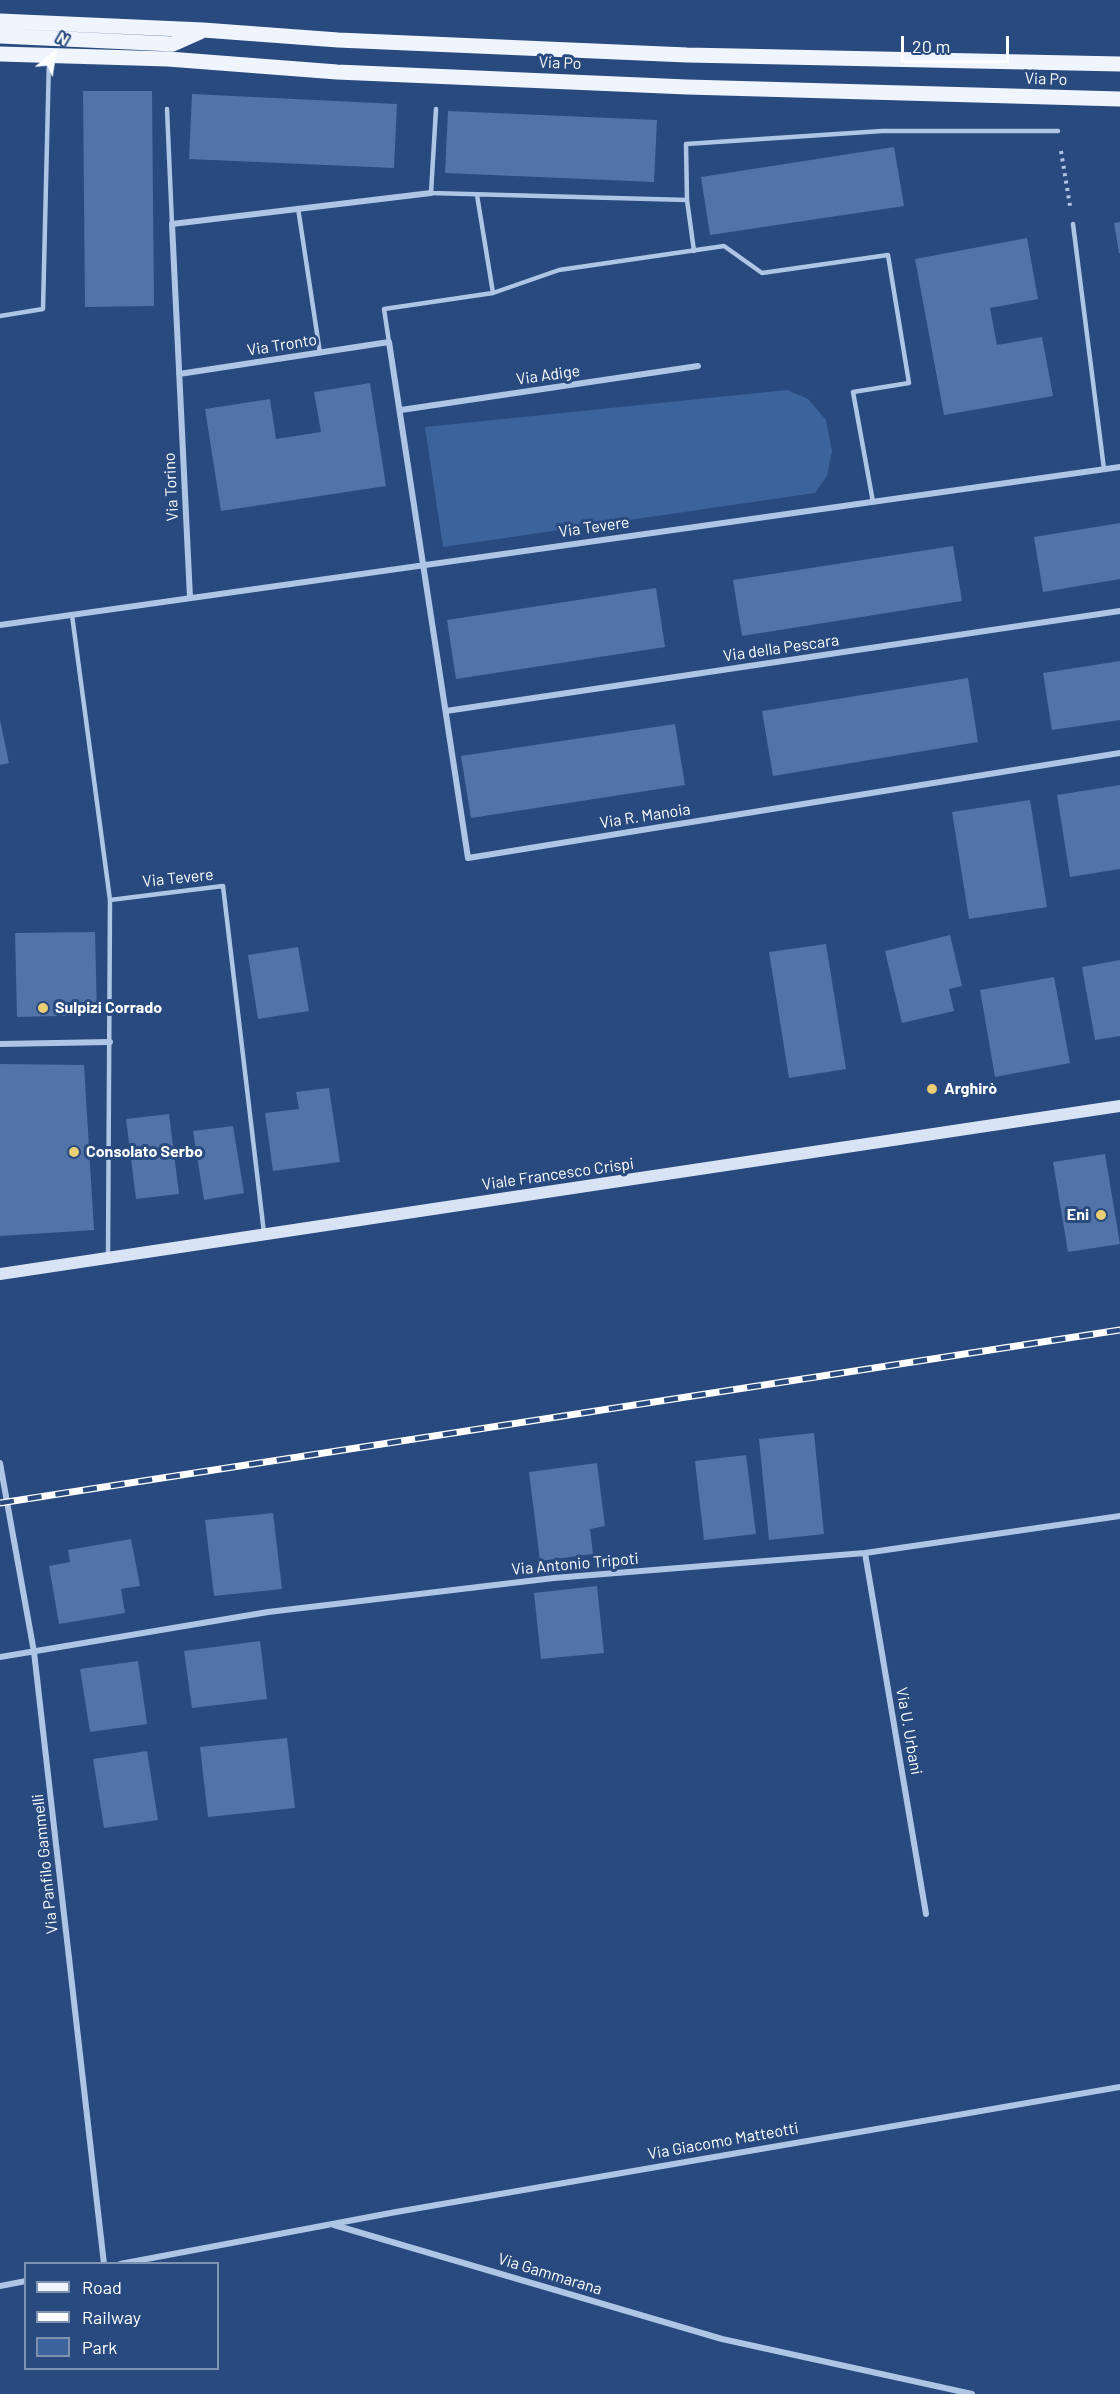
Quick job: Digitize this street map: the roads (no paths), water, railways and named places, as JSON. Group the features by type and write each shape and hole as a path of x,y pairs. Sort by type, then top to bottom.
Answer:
{"main road":[{"name":"Via Po","path":"0,21 203,30 338,40 687,55 1120,64"},
{"path":"0,36 173,44 203,30"},
{"name":"Via Po","path":"0,54 168,59 337,72 652,85 1120,99"}],"street":[{"path":"172,224 431,194"},
{"name":"Via Torino","path":"172,224 190,598"},
{"name":"Via Tronto","path":"179,374 389,342"},
{"name":"Via R. Manoia","path":"389,342 468,858 1120,753"},
{"name":"Via Adige","path":"401,410 698,366"},
{"name":"Via Tevere","path":"0,625 1120,467"},
{"name":"Via della Pescara","path":"446,711 1120,611"},
{"path":"0,1044 110,1042"},
{"name":"Viale Francesco Crispi","path":"0,1274 1120,1106"},
{"name":"Via Panfilo Gammelli","path":"0,1462 34,1652 104,2262"},
{"name":"Via Antonio Tripoti","path":"0,1656 268,1612 554,1578 865,1553 1120,1516"},
{"name":"Via U. Urbani","path":"865,1553 926,1914"},
{"name":"Via Giacomo Matteotti","path":"331,2224 923,2119 1120,2087"},
{"name":"Via Gammarana","path":"131,2262 331,2224 722,2339 972,2394"},
{"path":"0,2286 24,2281"}],"lane":[{"path":"0,316 43,309 49,56"},
{"path":"167,109 172,224"},
{"path":"436,109 431,194 687,200"},
{"path":"694,251 687,200 687,144 882,131 1058,131"},
{"path":"477,195 494,293"},
{"path":"298,208 320,353"},
{"path":"1072,224 1104,469"},
{"path":"389,342 384,309 494,293 559,270 724,246 762,273 888,255 909,383 853,392 873,502"},
{"path":"72,615 110,900 108,1258"},
{"name":"Via Tevere","path":"110,900 223,886 264,1234"}],"railway":[{"path":"0,1503 1120,1330"}],"place":[{"name":"Sulpizi Corrado","path":"43,1008"},
{"name":"Arghirò","path":"932,1089"},
{"name":"Consolato Serbo","path":"74,1152"},
{"name":"Eni","path":"1101,1215"}]}
